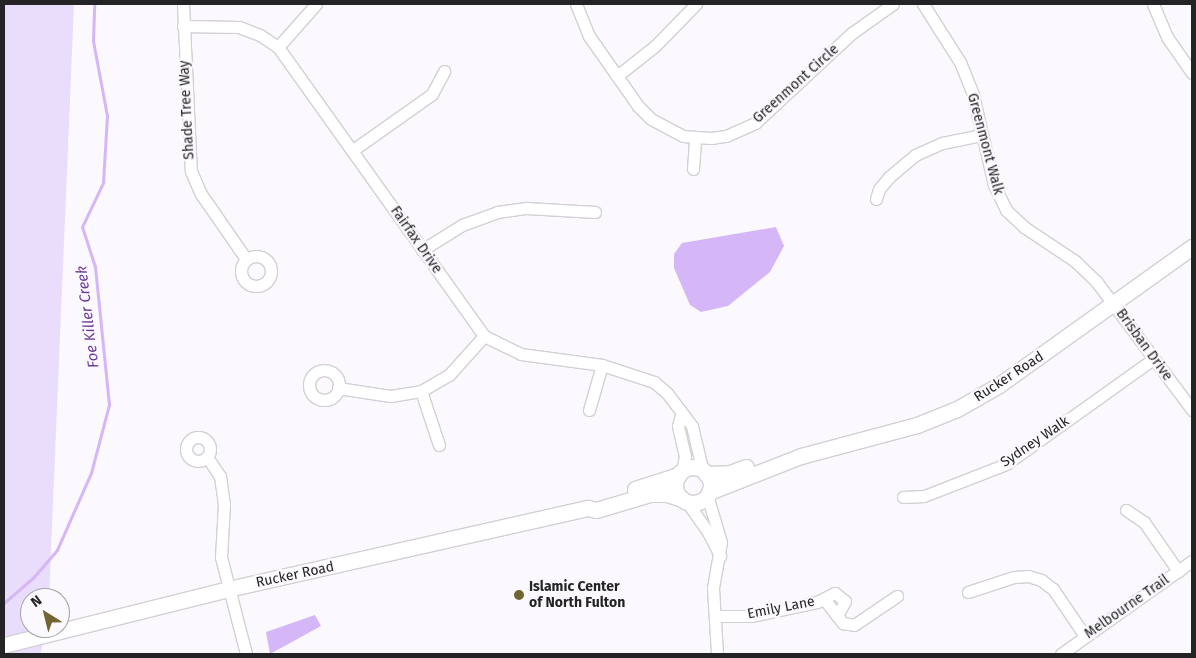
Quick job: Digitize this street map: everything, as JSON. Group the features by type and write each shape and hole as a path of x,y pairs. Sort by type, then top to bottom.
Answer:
{"main road":[{"name":"Rucker Road","path":"708,494 801,456 917,425 957,409 999,385 1192,247"},
{"name":"Rucker Road","path":"704,473 730,473 779,457 801,456"},
{"path":"691,468 704,473 710,484 708,494 700,502 684,500 675,487 681,473 691,468"},
{"name":"Rucker Road","path":"588,508 596,501 681,473"},
{"name":"Rucker Road","path":"4,645 228,589 588,508 596,510 660,493 684,500"}],"street":[{"name":"Shade Tree Way","path":"183,4 191,171 201,194 246,259"},
{"path":"278,47 316,4"},
{"name":"Greenmont Circle","path":"576,4 589,36 617,76 651,119 672,132 695,138 726,136 754,124 852,33 893,4"},
{"path":"617,76 655,46 696,4"},
{"name":"Greenmont Walk","path":"923,4 960,62 973,95 994,185 1006,210 1024,227 1075,261 1114,304"},
{"path":"1153,4 1167,37 1192,73"},
{"name":"Fairfax Drive","path":"183,26 239,27 260,34 278,47 484,336 521,354 602,365 654,382 666,393 681,415 692,426 704,473"},
{"path":"353,150 432,94 444,71"},
{"path":"876,199 879,189 888,177 915,155 942,143 982,136"},
{"path":"694,169 695,138"},
{"path":"422,250 462,225 497,212 527,208 595,212"},
{"name":"Brisban Drive","path":"1114,304 1192,410"},
{"path":"338,388 390,396 422,391 449,375 484,336"},
{"name":"Sydney Walk","path":"903,497 924,496 1006,464 1153,359"},
{"path":"589,410 602,365"},
{"path":"422,391 439,445"},
{"path":"681,415 678,426 685,456 681,473"},
{"path":"207,457 220,476 224,504 221,557 246,654"},
{"path":"708,494 720,535 720,556 713,588 717,654"},
{"path":"684,500 708,532 720,556"},
{"path":"1126,510 1144,522 1178,572"},
{"name":"Melbourne Trail","path":"1061,654 1192,561"},
{"path":"968,592 1014,577 1028,576 1041,580 1053,589 1085,636"},
{"name":"Emily Lane","path":"716,616 751,616 824,599 831,593 840,594 846,605 837,616 843,622 854,625 897,596"}],"shaded area":[{"path":"4,4 74,4 49,588 20,588 20,638 45,638 40,654 4,654"},
{"path":"776,227 784,246 770,272 728,306 701,312 690,305 674,268 674,254 682,243"},
{"path":"315,615 321,626 270,654 266,632"}],"waterway":[{"name":"Foe Killer Creek","path":"4,603 32,579 57,550 91,473 109,405 95,267 82,227 103,183 107,116 93,41 94,4"}],"place":[{"name":"Islamic Center of North Fulton","path":"519,595"}]}
